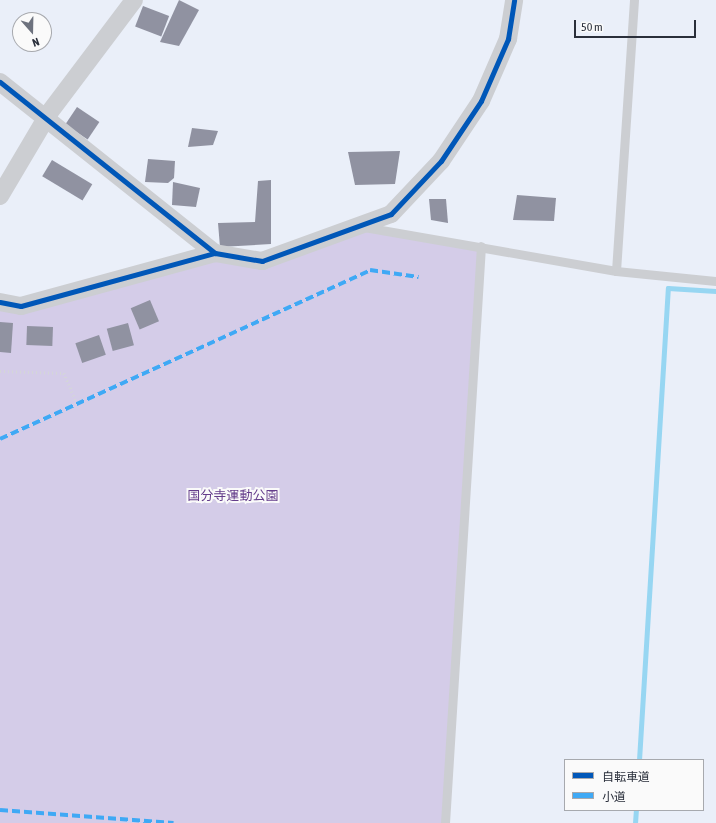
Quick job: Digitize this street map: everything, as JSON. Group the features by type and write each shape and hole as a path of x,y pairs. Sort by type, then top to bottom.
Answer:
{"street":[{"path":"0,196 45,119 134,0"},
{"path":"0,302 20,306 215,253 262,261 363,226 391,214 441,161 480,101 508,39 514,0"},
{"path":"0,82 215,253"}],"lane":[{"path":"616,271 634,0"},
{"path":"363,226 616,271 716,281"},
{"path":"446,823 481,246"}],"path":[{"path":"0,372 64,372 77,404"}],"green space":[{"name":"国分寺運動公園","path":"363,227 481,246 445,823 0,823 0,302 215,253 262,261"}],"building":[{"path":"179,0 199,10 179,46 160,42"},
{"path":"143,6 169,16 161,37 135,27"},
{"path":"77,107 99,122 88,140 65,124"},
{"path":"192,128 218,131 213,145 188,147"},
{"path":"400,151 395,184 355,185 348,152"},
{"path":"148,159 175,161 174,178 168,183 145,182"},
{"path":"52,160 92,184 83,200 42,176"},
{"path":"271,180 271,244 220,247 218,223 255,222 258,181"},
{"path":"173,182 200,188 196,207 172,205"},
{"path":"517,195 556,198 554,221 513,220"},
{"path":"429,199 446,199 448,223 431,220"},
{"path":"150,300 159,321 140,329 131,308"},
{"path":"0,322 13,323 11,353 0,352"},
{"path":"128,323 134,345 113,351 107,329"},
{"path":"27,326 53,327 52,346 26,345"},
{"path":"99,335 106,355 82,363 75,343"}],"waterway":[{"path":"639,759 668,288 716,291"},
{"path":"635,823 636,811"}],"marked path":[{"path":"0,439 370,270 419,277"},
{"path":"0,810 174,823"}],"cycle path":[{"path":"0,302 21,306 215,253 262,261 391,214 441,161 481,101 508,39 514,0"},
{"path":"0,82 215,253"}]}
